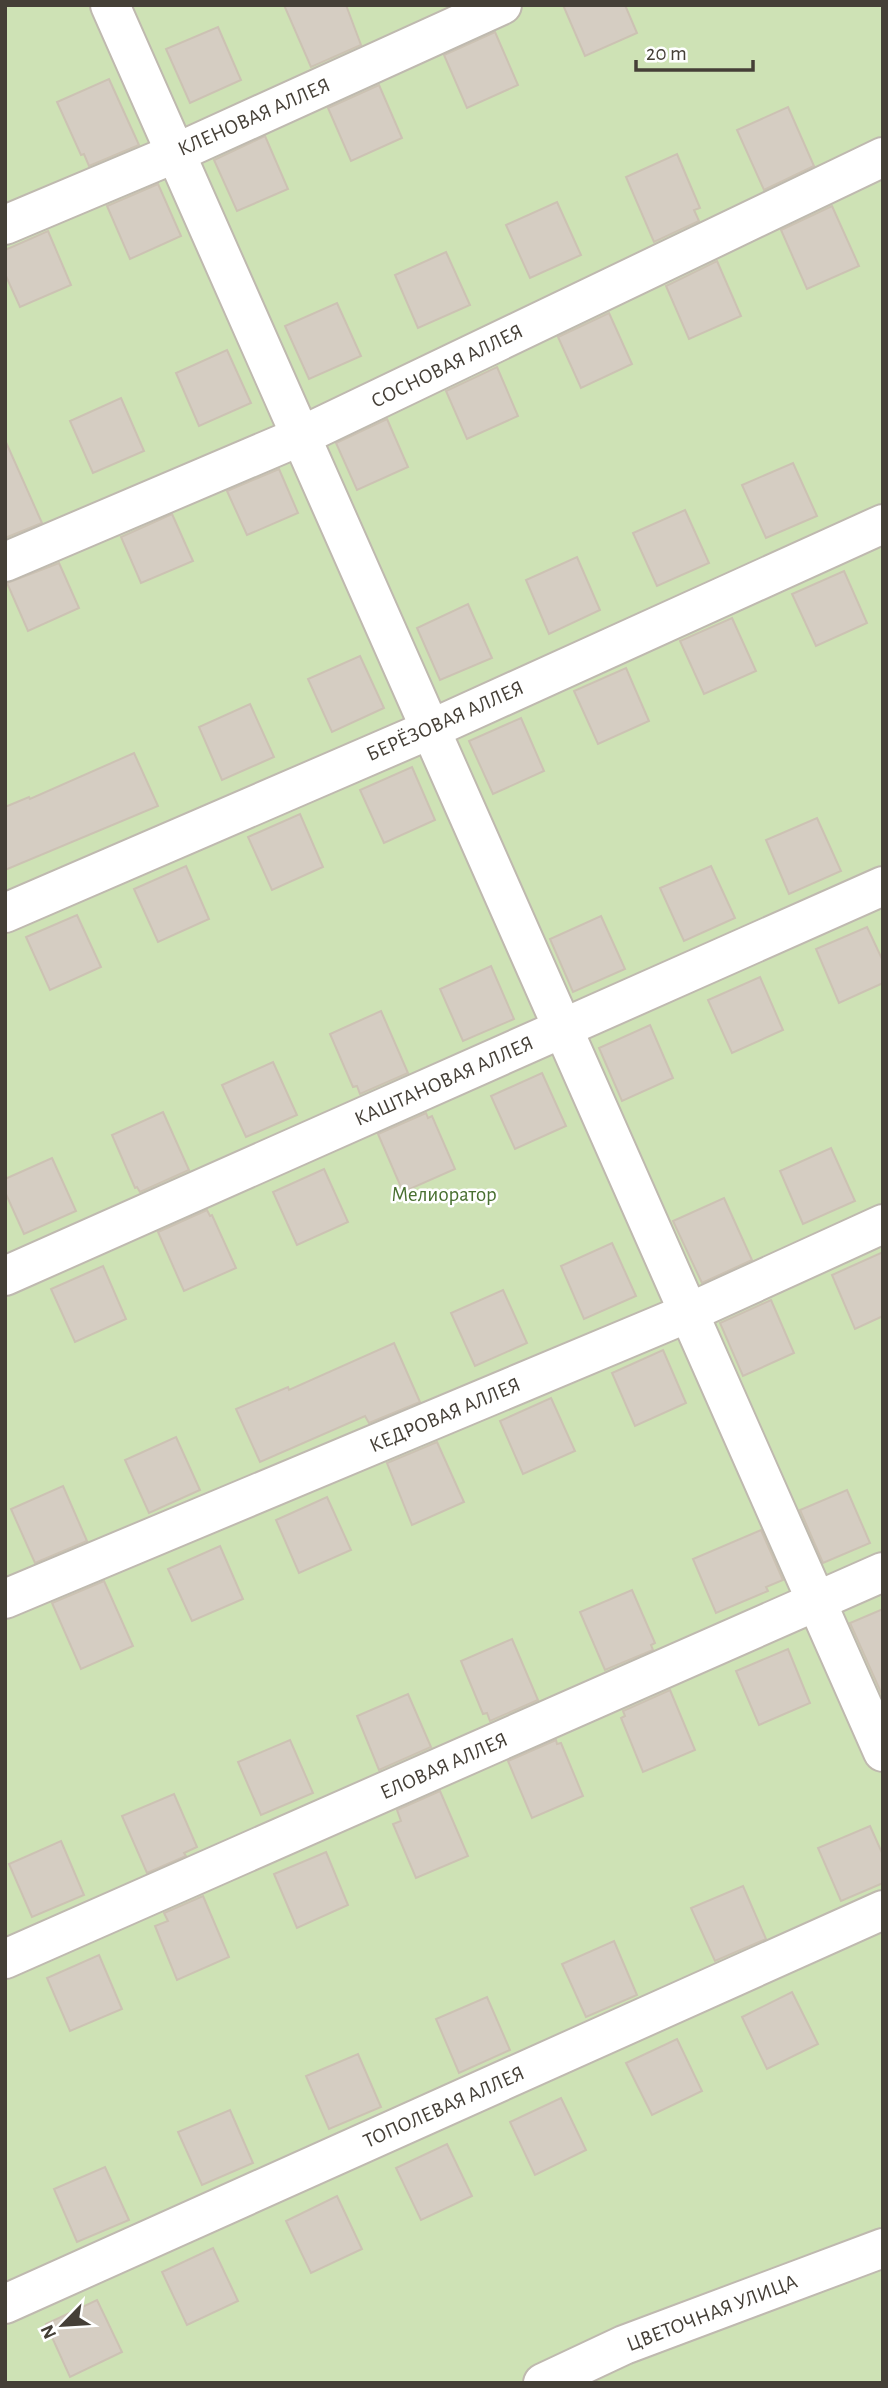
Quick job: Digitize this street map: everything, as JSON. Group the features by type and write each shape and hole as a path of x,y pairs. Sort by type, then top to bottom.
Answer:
{"street":[{"path":"110,5 883,1752"},
{"name":"КЛЕНОВАЯ АЛЛЕЯ","path":"5,225 176,153 502,5"},
{"name":"СОСНОВАЯ АЛЛЕЯ","path":"5,562 301,436 883,157"},
{"name":"БЕРЁЗОВАЯ АЛЛЕЯ","path":"5,913 430,729 883,524"},
{"name":"КАШТАНОВАЯ АЛЛЕЯ","path":"5,1276 883,886"},
{"name":"КЕДРОВАЯ АЛЛЕЯ","path":"5,1599 688,1313 883,1224"},
{"name":"ЕЛОВАЯ АЛЛЕЯ","path":"5,1959 883,1572"},
{"name":"ТОПОЛЕВАЯ АЛЛЕЯ","path":"5,2304 883,1910"},
{"name":"ЦВЕТОЧНАЯ УЛИЦА","path":"543,2383 624,2345 883,2248"}],"green space":[{"name":"Мелиоратор","path":"5,5 883,5 883,2383 5,2383"}],"building":[{"path":"284,5 346,5 361,45 311,67"},
{"path":"563,5 625,5 637,33 585,56"},
{"path":"218,27 241,80 190,103 166,49"},
{"path":"495,32 518,85 467,108 444,55"},
{"path":"109,79 139,145 89,166 84,154 81,155 57,102"},
{"path":"379,85 402,138 351,161 328,108"},
{"path":"788,107 814,166 764,190 737,130"},
{"path":"265,136 288,189 237,211 214,160"},
{"path":"677,154 700,208 694,210 699,221 654,242 626,177"},
{"path":"158,184 181,236 130,259 107,206"},
{"path":"557,202 581,255 530,278 506,225"},
{"path":"832,206 859,266 807,289 781,230"},
{"path":"48,231 71,285 20,307 5,274 5,250"},
{"path":"446,252 470,305 418,328 395,275"},
{"path":"717,261 741,316 689,339 666,286"},
{"path":"337,303 361,356 309,379 285,326"},
{"path":"609,313 632,364 581,388 558,337"},
{"path":"227,350 251,403 199,426 176,373"},
{"path":"497,367 518,416 467,439 446,391"},
{"path":"121,398 144,451 93,473 70,421"},
{"path":"387,419 408,467 357,490 336,443"},
{"path":"5,440 42,523 5,538"},
{"path":"793,463 817,516 766,538 742,485"},
{"path":"279,469 298,513 247,535 227,491"},
{"path":"685,510 709,563 657,586 633,533"},
{"path":"172,514 193,561 141,583 121,537"},
{"path":"577,557 600,610 549,634 526,580"},
{"path":"59,563 79,608 28,631 7,583"},
{"path":"844,571 867,623 816,646 792,594"},
{"path":"468,604 492,658 440,680 417,628"},
{"path":"732,618 756,671 704,694 680,641"},
{"path":"360,656 384,708 332,732 308,679"},
{"path":"626,668 649,721 598,744 574,691"},
{"path":"250,704 274,757 222,780 199,727"},
{"path":"521,718 544,771 493,794 469,741"},
{"path":"134,753 158,806 5,870 5,807 29,797 30,799"},
{"path":"412,767 435,820 384,843 360,790"},
{"path":"300,814 323,867 272,890 248,837"},
{"path":"817,818 841,871 789,894 766,840"},
{"path":"186,866 209,919 158,942 134,889"},
{"path":"711,866 735,918 684,941 660,888"},
{"path":"77,915 101,967 50,990 26,937"},
{"path":"601,916 625,969 573,992 550,939"},
{"path":"867,927 883,961 883,983 839,1003 816,949"},
{"path":"491,966 514,1019 463,1041 440,989"},
{"path":"760,977 783,1030 732,1053 708,1000"},
{"path":"381,1011 408,1073 360,1094 357,1086 353,1087 330,1034"},
{"path":"650,1025 673,1078 622,1101 599,1048"},
{"path":"273,1062 297,1115 246,1137 222,1085"},
{"path":"542,1073 566,1126 515,1149 491,1096"},
{"path":"163,1112 189,1170 140,1192 135,1188 112,1135"},
{"path":"426,1113 428,1118 432,1116 455,1169 403,1192 378,1134"},
{"path":"831,1148 855,1201 803,1224 780,1171"},
{"path":"52,1158 76,1211 24,1234 5,1192 5,1179"},
{"path":"324,1169 348,1222 297,1245 273,1192"},
{"path":"724,1198 752,1260 702,1283 673,1221"},
{"path":"207,1210 210,1216 212,1215 236,1268 184,1291 158,1232"},
{"path":"612,1243 636,1296 584,1319 561,1266"},
{"path":"883,1252 883,1316 855,1329 832,1275"},
{"path":"103,1266 126,1319 75,1342 51,1289"},
{"path":"503,1290 527,1343 475,1366 451,1313"},
{"path":"771,1300 794,1353 743,1376 720,1323"},
{"path":"394,1343 420,1402 369,1423 365,1416 260,1462 236,1409 288,1387 289,1390"},
{"path":"663,1350 686,1403 635,1426 612,1373"},
{"path":"551,1398 575,1451 523,1474 500,1421"},
{"path":"176,1437 200,1490 149,1513 125,1460"},
{"path":"437,1442 464,1502 412,1525 387,1463"},
{"path":"63,1486 87,1541 35,1563 11,1509"},
{"path":"847,1490 870,1543 823,1563 800,1510"},
{"path":"327,1497 351,1550 299,1573 276,1520"},
{"path":"761,1530 783,1580 766,1587 768,1591 716,1613 693,1559"},
{"path":"220,1546 243,1599 192,1621 168,1569"},
{"path":"104,1581 133,1646 81,1669 52,1603"},
{"path":"632,1590 655,1643 651,1645 653,1650 605,1670 580,1612"},
{"path":"883,1609 883,1697 850,1623"},
{"path":"512,1639 538,1700 490,1721 487,1713 483,1714 461,1661"},
{"path":"788,1649 810,1703 759,1725 736,1671"},
{"path":"670,1690 695,1750 643,1772 621,1718 625,1716 623,1711"},
{"path":"408,1694 431,1747 379,1770 357,1716"},
{"path":"290,1740 313,1793 261,1815 238,1762"},
{"path":"556,1740 557,1744 561,1743 583,1796 532,1818 508,1761"},
{"path":"440,1791 468,1856 416,1878 393,1824 401,1821 397,1810"},
{"path":"174,1794 197,1847 184,1853 186,1856 147,1873 122,1816"},
{"path":"870,1826 883,1855 883,1883 841,1901 818,1848"},
{"path":"61,1841 84,1895 32,1917 9,1864"},
{"path":"326,1852 348,1905 297,1928 274,1874"},
{"path":"743,1886 766,1939 715,1961 691,1908"},
{"path":"203,1896 229,1957 177,1980 155,1926 168,1921 164,1913"},
{"path":"614,1941 637,1995 586,2017 562,1964"},
{"path":"99,1955 122,2009 70,2031 47,1978"},
{"path":"792,1992 818,2044 767,2069 742,2017"},
{"path":"487,1997 510,2050 459,2073 436,2019"},
{"path":"677,2039 702,2091 652,2115 626,2063"},
{"path":"358,2054 381,2107 329,2129 306,2076"},
{"path":"561,2098 586,2150 535,2175 510,2122"},
{"path":"230,2110 253,2163 202,2185 178,2132"},
{"path":"447,2144 472,2196 421,2220 396,2168"},
{"path":"105,2167 129,2220 77,2242 54,2189"},
{"path":"337,2196 362,2249 311,2273 286,2221"},
{"path":"213,2248 238,2301 187,2325 162,2272"},
{"path":"97,2300 122,2352 70,2377 46,2324"}]}
